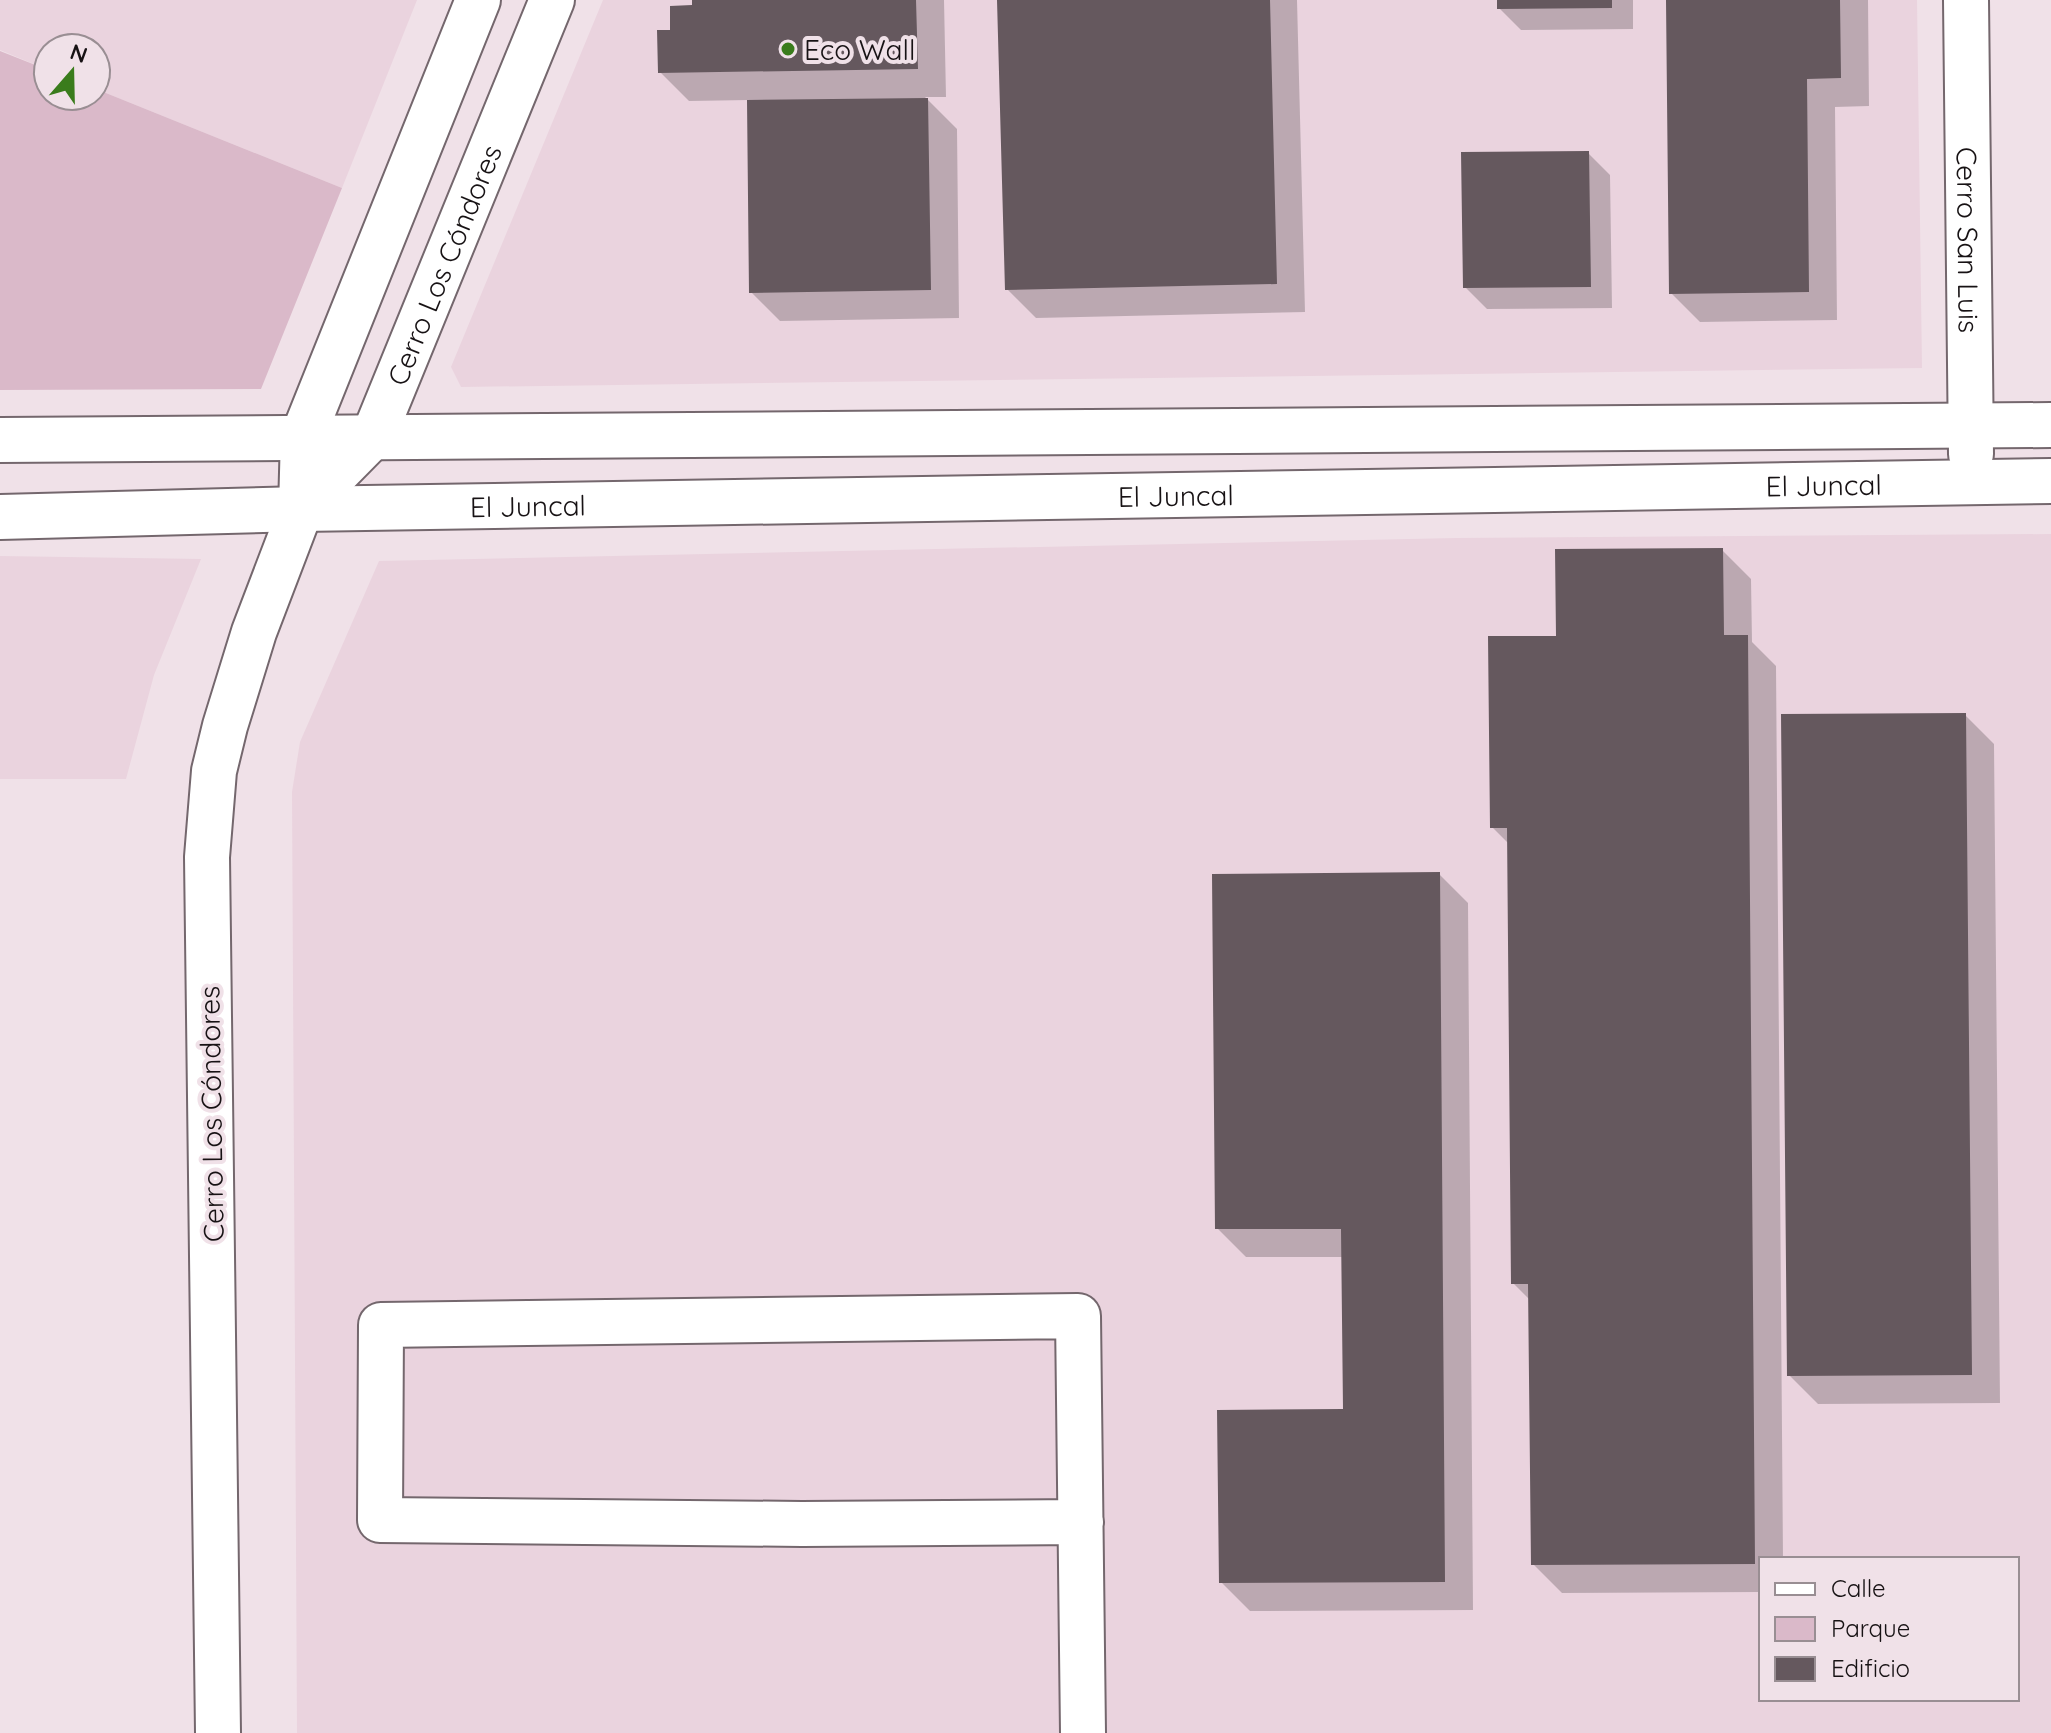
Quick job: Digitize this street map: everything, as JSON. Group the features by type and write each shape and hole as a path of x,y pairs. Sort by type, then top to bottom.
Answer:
{"street":[{"name":"Cerro Los Cóndores","path":"218,1733 209,816 214,771 238,679 301,509 303,436 478,0"},
{"name":"Cerro Los Cóndores","path":"301,509 374,435 552,0"},
{"name":"Cerro San Luis","path":"1966,0 1971,482"},
{"name":"El Juncal","path":"0,440 2051,425"},
{"name":"El Juncal","path":"0,517 301,509 2051,481"},
{"path":"1081,1522 802,1524 380,1520 381,1325 1078,1316 1081,1522 1083,1733"}],"shaded area":[{"path":"0,0 417,0 342,188 112,95 112,32 32,32 32,63 0,50"},
{"path":"603,0 1917,0 1922,368 461,387 451,367"},
{"path":"2051,534 2051,1733 297,1733 292,792 300,742 379,561 1456,538"},
{"path":"0,556 201,559 154,675 126,779 0,779"}],"green space":[{"path":"0,51 32,64 32,112 112,112 112,95 342,188 261,389 0,390"}],"building":[{"name":"Eco Wall","path":"692,0 916,0 918,69 658,73 657,30 670,30 670,6 692,5"},
{"path":"997,0 1270,0 1277,284 1005,290"},
{"path":"1497,0 1612,0 1612,8 1497,9"},
{"path":"1666,0 1840,0 1841,78 1807,79 1809,292 1669,294"},
{"path":"928,98 931,290 749,293 747,100"},
{"path":"1589,151 1591,287 1463,288 1461,152"},
{"path":"1723,548 1724,635 1748,635 1755,1564 1531,1565 1528,1284 1511,1284 1507,828 1490,828 1488,636 1556,636 1555,549"},
{"path":"1966,713 1972,1375 1787,1376 1781,714"},
{"path":"1440,872 1445,1582 1219,1583 1217,1410 1343,1409 1341,1229 1215,1229 1212,874"}],"place":[{"name":"Eco Wall","path":"788,49"}]}
